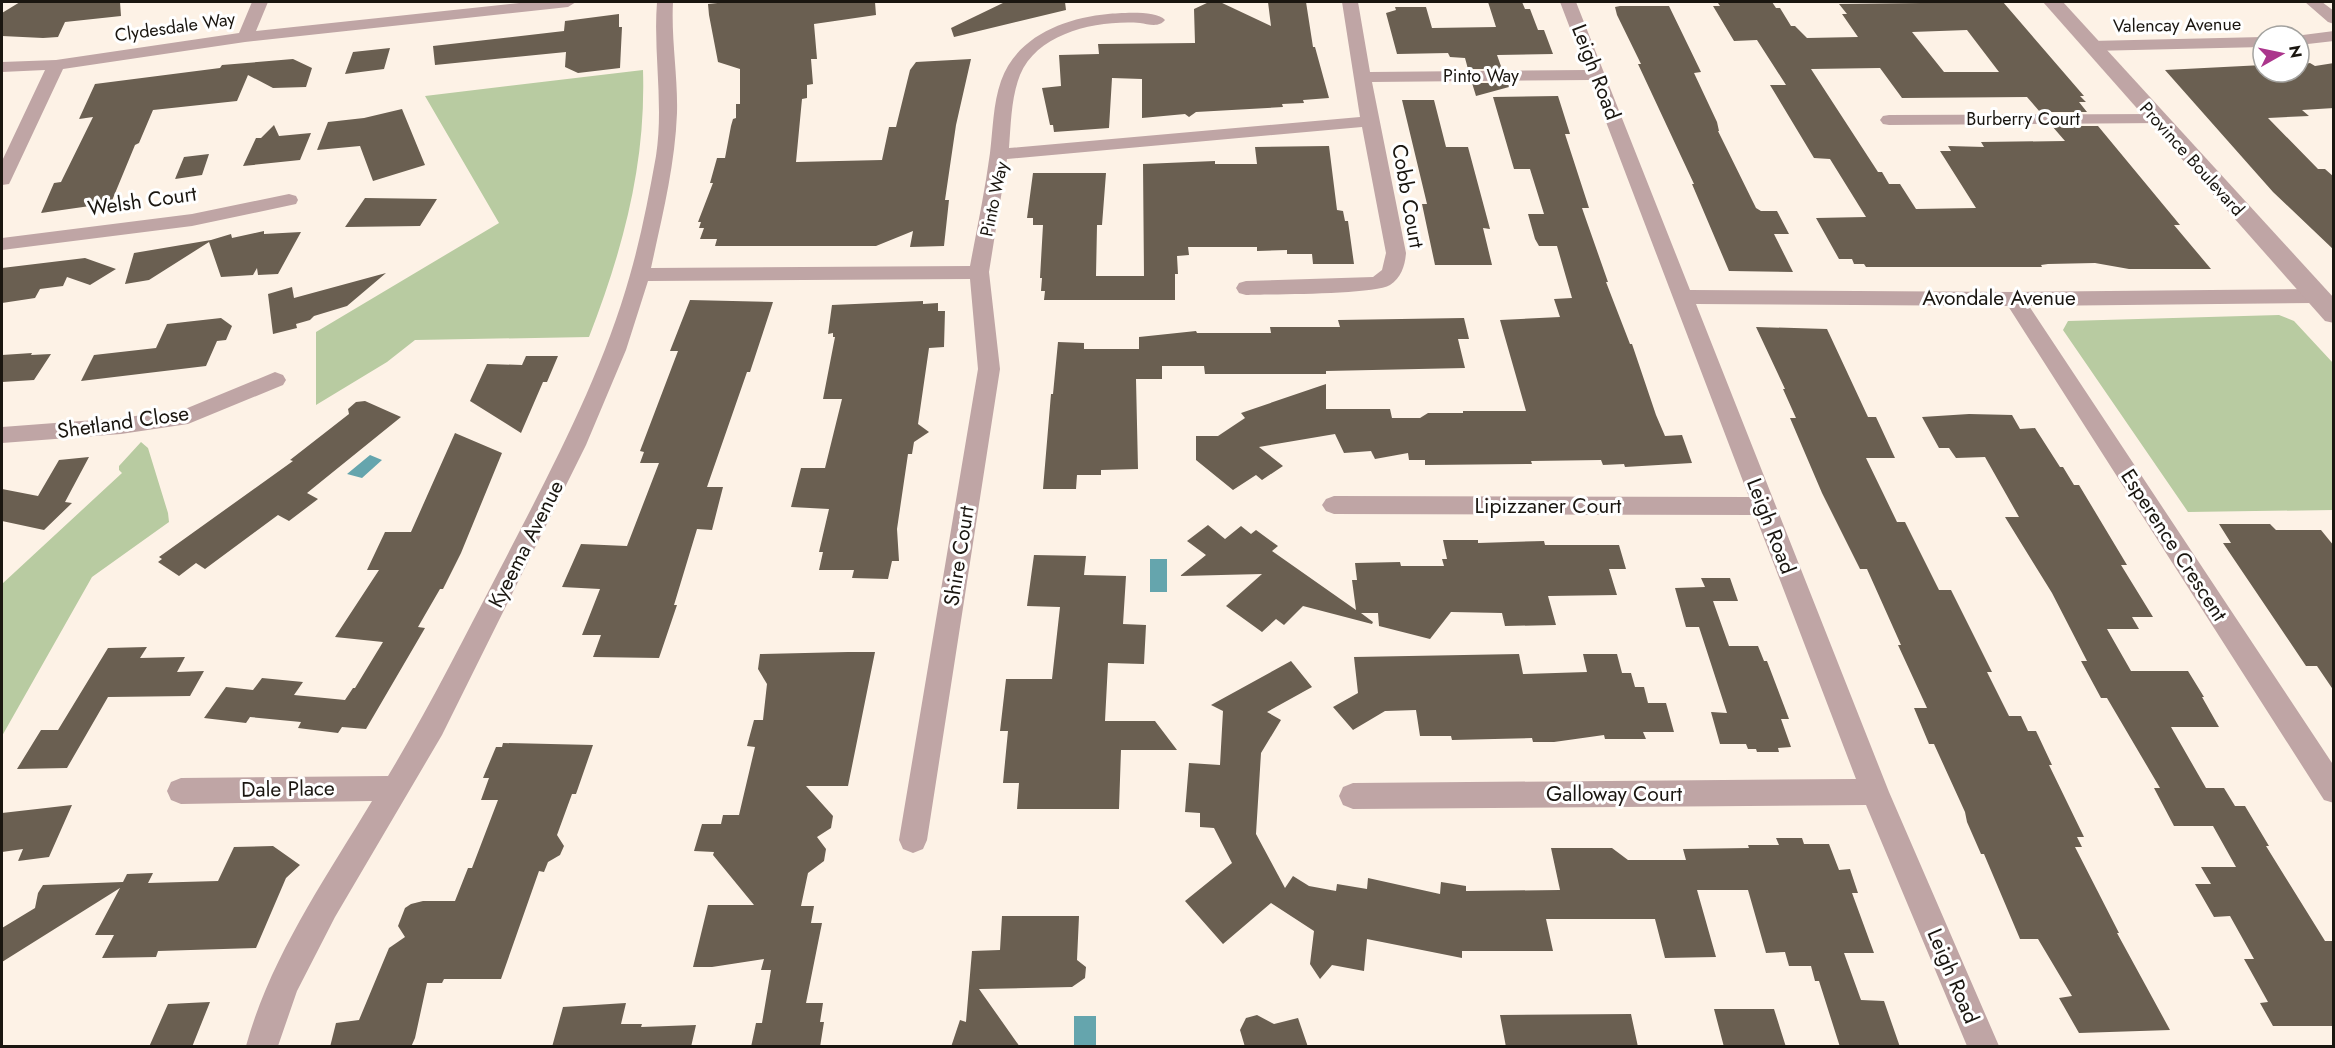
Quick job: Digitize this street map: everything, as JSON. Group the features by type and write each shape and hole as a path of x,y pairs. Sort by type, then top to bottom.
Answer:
{"street":[{"path":"245,37 260,2"},
{"name":"Clydesdale Way","path":"2,67 56,64 245,37 568,2"},
{"name":"Kyeema Avenue","path":"262,1047 283,985 324,907 432,727 575,445 615,350 640,275 658,194 666,132 667,65 663,33 665,2"},
{"path":"1350,2 1370,121"},
{"name":"Leigh Road","path":"1568,2 1875,792 1983,1047"},
{"name":"Province Boulevard","path":"2053,2 2314,296 2334,315"},
{"path":"2313,2 2334,19"},
{"path":"999,154 1007,97 1013,73 1024,56 1036,45 1050,35 1089,22 1126,17 1157,20"},
{"path":"2311,39 2334,36"},
{"name":"Valencay Avenue","path":"2091,46 2251,42"},
{"path":"2,180 56,64"},
{"name":"Pinto Way","path":"1364,76 1597,75"},
{"name":"Burberry Court","path":"1889,120 2156,119"},
{"name":"Pinto Way","path":"979,272 999,154 1370,121"},
{"name":"Cobb Court","path":"1246,288 1361,285 1377,283 1389,278 1395,267 1396,254 1370,121"},
{"name":"Welsh Court","path":"2,244 192,220 289,200"},
{"path":"640,275 979,272"},
{"name":"Shire Court","path":"913,840 989,369 979,272"},
{"name":"Avondale Avenue","path":"1684,297 2014,299 2314,296"},
{"name":"Esperence Crescent","path":"2014,299 2334,791"},
{"name":"Shetland Close","path":"2,435 121,426 188,416 275,380"},
{"name":"Lipizzaner Court","path":"1334,505 1763,506"},
{"name":"Dale Place","path":"180,791 396,788"},
{"name":"Galloway Court","path":"1353,796 1875,792"}],"green space":[{"path":"643,70 641,139 630,206 612,272 589,337 415,340 387,362 316,405 316,332 499,223 425,96"},
{"path":"2279,315 2294,321 2333,363 2333,510 2188,512 2063,330 2068,321"},
{"path":"141,442 148,448 169,522 92,577 2,736 2,584 122,473 119,466"}],"water":[{"path":"370,455 382,460 362,478 347,474"},
{"path":"1150,559 1167,559 1167,592 1150,592"},
{"path":"1074,1016 1096,1016 1096,1046 1074,1046"}],"building":[{"path":"20,2 120,2 121,16 65,22 58,37 2,36 2,13"},
{"path":"875,2 876,15 814,24 817,59 811,59 813,84 807,85 807,98 802,99 796,162 882,160 889,127 896,127 910,70 916,62 971,59 956,125 945,200 949,200 944,246 910,247 913,231 876,246 715,246 717,239 700,239 704,228 699,228 701,222 698,222 713,183 710,183 717,158 725,158 731,126 733,119 736,118 736,104 740,104 740,69 718,62 709,15 708,4"},
{"path":"1005,2 1065,2 1066,10 954,37 951,28"},
{"path":"1209,2 1220,2 1271,26 1268,2 1306,2 1313,47 1315,47 1329,98 1282,104 1283,107 1196,112 1189,117 1185,114 1142,118 1142,79 1112,78 1109,128 1054,132 1053,125 1050,125 1042,88 1061,86 1059,55 1099,54 1098,44 1195,43 1194,9"},
{"path":"1488,2 1522,2 1525,9 1530,9 1538,30 1544,30 1553,54 1497,55 1502,69 1468,69 1465,58 1450,57 1448,53 1397,54 1386,13 1396,10 1395,7 1426,7 1432,28 1496,27"},
{"path":"1772,2 1776,8 1780,8 1791,26 1795,26 1807,38 1858,37 1842,14 1847,14 1839,4 2003,2 2084,96 2080,96 2086,102 2079,102 2087,112 2040,112 2027,97 1902,98 1880,68 1811,69 1878,172 1882,172 1889,184 1900,184 1916,209 1976,208 1940,151 1951,151 1948,146 1984,147 1981,142 2065,141 2052,126 2098,126 2180,225 2174,225 2211,269 2129,269 2095,263 2048,264 2041,265 2042,267 1866,267 1864,264 1854,264 1852,259 1839,259 1816,218 1866,217 1830,159 1814,158 1770,85 1786,85 1757,40 1734,41 1713,6 1720,6 1718,3","holes":["1967,30 1999,72 1944,72 1912,32"]},
{"path":"1669,6 1701,72 1694,73 1717,122 1718,131 1756,208 1761,211 1777,211 1789,234 1774,234 1793,272 1729,271 1692,184 1694,184 1617,15 1615,7"},
{"path":"619,14 619,27 622,27 620,68 578,73 565,67 566,52 435,65 433,46 564,31 565,21"},
{"path":"390,48 384,69 345,74 353,52"},
{"path":"293,59 312,68 306,87 273,88 248,75 237,101 153,110 139,143 135,145 111,203 41,213 54,183 61,182 93,117 79,119 95,84 220,68 222,65"},
{"path":"2334,63 2334,108 2302,110 2309,116 2268,118 2318,169 2325,169 2334,177 2334,250 2273,192 2165,70 2251,66 2251,84 2311,84 2311,64 2315,66"},
{"path":"1472,83 1508,83 1509,87 1476,96"},
{"path":"1558,96 1570,134 1565,134 1589,208 1582,208 1608,282 1606,282 1630,344 1632,344 1665,436 1682,435 1692,463 1625,467 1624,464 1603,465 1601,460 1531,461 1532,464 1425,465 1425,460 1409,460 1408,453 1375,459 1371,451 1344,453 1335,434 1259,447 1283,466 1262,480 1256,475 1233,490 1196,460 1196,436 1218,436 1245,418 1241,413 1326,384 1326,409 1390,409 1392,418 1420,418 1428,413 1463,413 1463,411 1526,411 1500,320 1560,317 1554,299 1572,298 1557,246 1539,246 1535,239 1528,214 1544,214 1530,169 1514,169 1493,97"},
{"path":"1402,100 1434,100 1446,147 1468,147 1490,229 1483,228 1492,265 1435,265 1422,204 1427,204"},
{"path":"402,109 425,165 373,181 360,146 317,150 328,122 364,118"},
{"path":"274,125 279,136 311,133 300,160 243,166 256,138 261,138"},
{"path":"1329,146 1337,210 1343,211 1345,221 1348,221 1354,264 1313,264 1312,254 1287,254 1287,250 1257,251 1257,247 1188,247 1189,255 1177,256 1178,274 1175,274 1175,300 1044,300 1045,291 1041,291 1042,278 1040,278 1043,225 1033,225 1033,218 1027,218 1033,173 1106,173 1102,225 1097,225 1096,276 1144,276 1143,164 1215,161 1215,164 1257,164 1255,147"},
{"path":"209,154 202,175 175,179 184,157"},
{"path":"365,198 437,199 420,226 345,227"},
{"path":"264,231 264,234 301,232 278,274 258,275 257,268 253,275 221,277 209,242 149,280 125,284 134,253 211,240 231,234 232,238"},
{"path":"85,258 116,269 90,285 67,277 63,286 40,289 35,298 2,303 2,268"},
{"path":"386,273 347,306 314,316 310,320 296,324 297,328 273,334 268,294 292,287 294,298"},
{"path":"690,300 773,302 750,372 747,372 707,487 723,487 712,530 697,529 674,605 677,605 659,658 593,657 601,635 582,635 600,589 562,587 581,544 627,546 659,463 640,463 644,452 640,451 678,351 670,351"},
{"path":"923,301 923,304 938,303 938,311 945,311 944,347 929,348 918,424 929,432 914,442 912,454 908,454 897,529 899,561 892,561 888,579 852,578 854,570 819,570 823,552 819,552 829,509 791,507 801,468 825,468 842,399 823,399 835,337 833,333 828,334 832,305"},
{"path":"221,318 232,326 226,340 217,341 206,366 81,381 94,355 156,348 167,324"},
{"path":"1464,318 1469,339 1458,339 1465,368 1326,371 1326,374 1205,374 1204,366 1162,366 1162,379 1136,379 1138,469 1101,470 1101,475 1077,475 1076,489 1043,489 1058,342 1084,343 1084,349 1139,349 1139,337 1196,331 1197,333 1271,333 1270,327 1340,327 1338,320"},
{"path":"1756,327 1827,329 1868,417 1876,417 1895,458 1866,458 1897,522 1905,522 1939,590 1951,590 1992,672 1987,672 2009,716 2021,716 2028,731 2036,731 2052,765 2049,765 2084,837 2077,837 2082,847 2075,847 2119,933 2117,933 2170,1030 2079,1033 2059,998 2072,996 2038,939 2020,939 1934,744 1929,744 1914,708 1927,708 1898,645 1901,645 1867,569 1860,569 1822,493 1790,418 1796,418 1783,389 1785,389"},
{"path":"32,353 31,355 51,354 34,380 2,382 2,355"},
{"path":"526,356 558,356 547,382 543,382 521,433 470,401 487,364 522,365"},
{"path":"365,401 401,417 307,493 318,499 289,521 278,515 205,569 196,563 179,576 158,562 162,559 159,557 293,461 290,460 349,414 348,409 356,402"},
{"path":"1969,414 2012,415 2020,429 2035,428 2060,467 2063,467 2074,485 2079,485 2127,565 2121,565 2153,617 2132,617 2139,629 2107,629 2131,671 2188,671 2204,697 2202,697 2219,727 2171,727 2206,788 2224,788 2235,806 2245,806 2269,846 2266,846 2325,941 2334,941 2334,1026 2273,1026 2260,1003 2268,1002 2244,959 2254,959 2230,916 2214,917 2195,884 2211,884 2201,867 2236,867 2213,826 2174,826 2154,788 2160,788 2107,698 2101,698 2081,661 2087,661 2052,593 2005,517 2019,517 1985,457 1956,458 1949,448 1939,448 1922,417"},
{"path":"455,433 502,453 461,553 443,589 440,589 418,627 425,628 366,729 342,727 338,733 298,728 301,722 250,717 246,723 204,718 226,687 253,690 262,678 303,682 294,695 345,700 383,642 335,637 379,570 367,570 385,532 411,532"},
{"path":"89,457 65,502 72,503 44,530 2,521 2,489 38,496 59,460"},
{"path":"2219,524 2270,524 2276,530 2321,530 2334,546 2334,691 2317,666 2306,666 2223,543 2231,543"},
{"path":"1208,525 1225,539 1241,526 1251,534 1256,530 1278,546 1272,551 1356,610 1352,580 1357,580 1355,563 1400,562 1401,566 1444,566 1442,559 1447,559 1443,540 1478,540 1478,543 1544,541 1545,545 1619,545 1626,569 1609,569 1617,595 1548,596 1556,625 1505,626 1502,613 1451,612 1430,639 1379,626 1378,613 1361,613 1373,622 1372,624 1303,606 1284,625 1276,619 1262,632 1226,606 1262,574 1180,576 1206,555 1187,541"},
{"path":"1034,555 1086,556 1084,575 1126,576 1123,624 1146,625 1144,664 1108,663 1105,721 1155,721 1177,750 1121,750 1119,809 1017,809 1019,783 1003,783 1008,731 1000,731 1006,679 1052,679 1060,607 1027,606"},
{"path":"1701,578 1730,578 1738,601 1713,601 1729,646 1758,646 1764,661 1767,661 1789,719 1781,719 1791,747 1778,748 1779,752 1757,752 1756,749 1748,749 1746,744 1720,744 1711,712 1727,713 1699,627 1686,627 1675,588 1705,587"},
{"path":"147,647 140,658 185,657 177,672 204,671 190,696 108,697 67,768 17,769 41,730 58,730 108,648"},
{"path":"875,652 848,786 806,786 833,816 831,828 817,837 826,849 824,861 808,873 801,906 814,906 811,923 822,923 806,1003 823,1003 820,1022 824,1022 820,1047 751,1047 756,1023 762,1023 771,970 761,970 764,959 712,967 693,967 708,905 754,905 713,855 714,852 694,851 702,824 721,824 723,815 739,815 755,747 747,746 754,720 763,720 767,684 758,669 760,654"},
{"path":"1519,654 1523,674 1587,672 1583,654 1617,654 1622,673 1631,673 1635,687 1644,687 1648,703 1666,703 1674,732 1643,732 1646,739 1605,739 1604,735 1554,742 1533,742 1532,738 1452,740 1451,736 1420,736 1416,710 1385,711 1353,730 1333,707 1358,693 1354,657"},
{"path":"1291,661 1312,687 1267,712 1281,720 1261,753 1256,834 1285,888 1293,876 1309,886 1336,891 1337,884 1367,889 1368,878 1440,894 1441,882 1466,886 1466,891 1560,890 1551,848 1612,848 1628,860 1686,860 1683,849 1779,845 1776,838 1802,838 1804,844 1829,844 1839,870 1850,869 1858,893 1852,893 1874,953 1844,953 1861,1000 1884,1001 1900,1047 1840,1047 1819,981 1815,981 1811,966 1789,966 1785,952 1766,953 1748,890 1697,890 1716,957 1665,958 1655,919 1546,919 1553,951 1462,951 1462,958 1367,939 1364,971 1332,965 1320,979 1310,964 1314,931 1271,903 1223,944 1185,901 1232,863 1214,828 1200,827 1200,813 1185,812 1189,763 1220,765 1223,711 1211,705"},
{"path":"503,743 593,745 576,794 572,794 557,835 564,846 560,855 548,862 544,872 539,871 501,979 444,979 442,983 427,983 411,1047 330,1047 336,1023 359,1020 389,948 405,937 398,926 405,908 423,901 455,901 468,868 472,868 498,800 481,800 489,778 483,778 496,747 502,747"},
{"path":"72,805 49,857 18,861 23,849 2,852 2,813"},
{"path":"273,846 300,865 286,878 256,948 158,951 156,957 102,958 114,935 95,935 120,888 2,962 2,928 35,908 38,893 43,885 123,882 127,874 153,873 148,883 218,881 234,847"},
{"path":"1002,916 1079,916 1077,960 1086,967 1085,978 1072,987 979,989 1020,1047 951,1047 960,1020 966,1022 972,951 1000,950"},
{"path":"210,1002 192,1047 149,1047 168,1004"},
{"path":"626,1003 621,1024 642,1024 641,1027 696,1025 691,1047 552,1047 563,1007"},
{"path":"1714,1009 1774,1009 1786,1047 1724,1047"},
{"path":"1631,1014 1638,1047 1506,1047 1500,1015"},
{"path":"1257,1015 1274,1024 1298,1018 1308,1047 1245,1047 1240,1030 1246,1018"}]}
